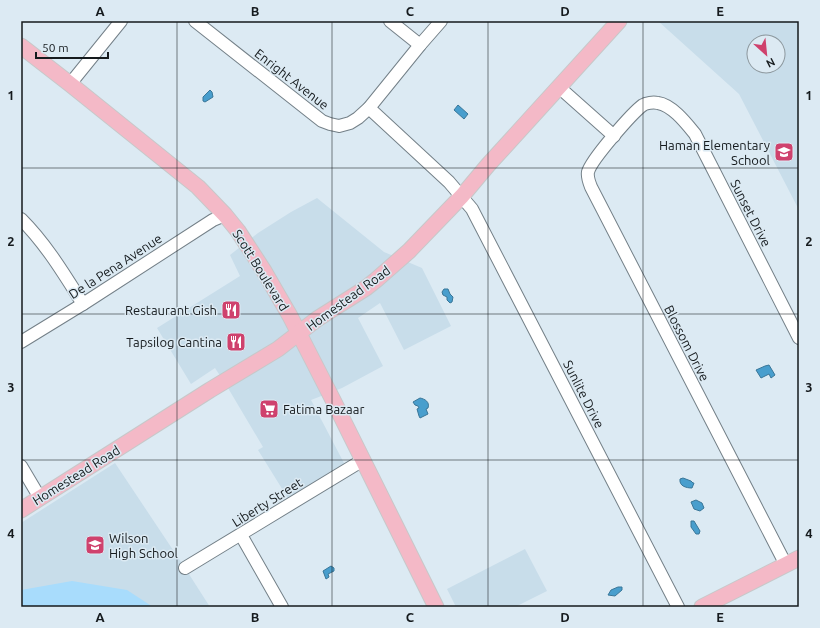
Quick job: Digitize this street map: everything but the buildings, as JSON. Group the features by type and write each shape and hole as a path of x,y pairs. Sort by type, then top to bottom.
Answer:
{"main road":[{"name":"Homestead Road","path":"21,510 210,390 278,349 317,319 366,288 423,238 619,21"},
{"name":"Scott Boulevard","path":"21,46 198,187 225,215 264,271 299,333 436,607"},
{"path":"702,607 799,558"}],"street":[{"path":"70,84 121,21"},
{"name":"Enright Avenue","path":"195,21 322,121 339,126 350,124 369,108 441,21"},
{"path":"390,21 420,45"},
{"path":"560,88 614,136"},
{"name":"Sunset Drive","path":"614,136 636,111 644,104 650,103 658,102 666,105 689,126 695,134 799,338"},
{"path":"369,108 432,165 462,196"},
{"name":"Blossom Drive","path":"614,136 591,165 588,172 591,187 786,565"},
{"name":"Sunlite Drive","path":"462,196 472,209 479,222 678,607"},
{"name":"De la Pena Avenue","path":"21,342 213,220 225,215"},
{"path":"21,219 33,231 49,252 83,304"},
{"name":"Liberty Street","path":"185,568 363,460"},
{"path":"21,466 40,498"},
{"path":"241,535 282,607"}],"shaded area":[{"name":"Haman Elementary School","path":"658,21 799,21 799,210 739,94"},
{"path":"210,90 213,97 205,102 203,101 203,97"},
{"path":"458,105 468,114 464,119 454,110"},
{"path":"317,198 384,252 422,268 451,326 404,350 380,303 358,318 383,366 342,388 311,400 345,465 289,500 258,450 263,447 215,368 191,384 157,328 240,276 230,255 258,233 291,212"},
{"path":"444,289 448,289 453,297 452,302 450,303 447,300 447,297 443,295 442,292"},
{"path":"769,365 775,375 771,378 769,374 761,378 756,370"},
{"path":"420,398 427,401 428,408 426,409 428,414 420,418 417,409 419,408 413,402"},
{"name":"Wilson High School","path":"115,463 210,607 21,607 21,523"},
{"path":"683,478 694,483 692,488 682,485 680,479"},
{"path":"696,500 702,503 704,508 700,511 694,509 691,502"},
{"path":"691,521 694,521 700,531 699,534 696,534 691,527"},
{"path":"525,549 547,591 515,607 456,607 447,589"},
{"path":"331,566 334,568 334,571 328,574 329,577 326,579 323,571"},
{"path":"72,581 127,590 153,607 21,607 21,590"},
{"path":"622,587 622,590 615,596 608,595 611,590"}],"place":[{"name":"Haman Elementary School","path":"784,152"},
{"name":"Restaurant Gish","path":"231,310"},
{"name":"Tapsilog Cantina","path":"236,342"},
{"name":"Fatima Bazaar","path":"269,409"},
{"name":"Wilson High School","path":"95,545"}]}
